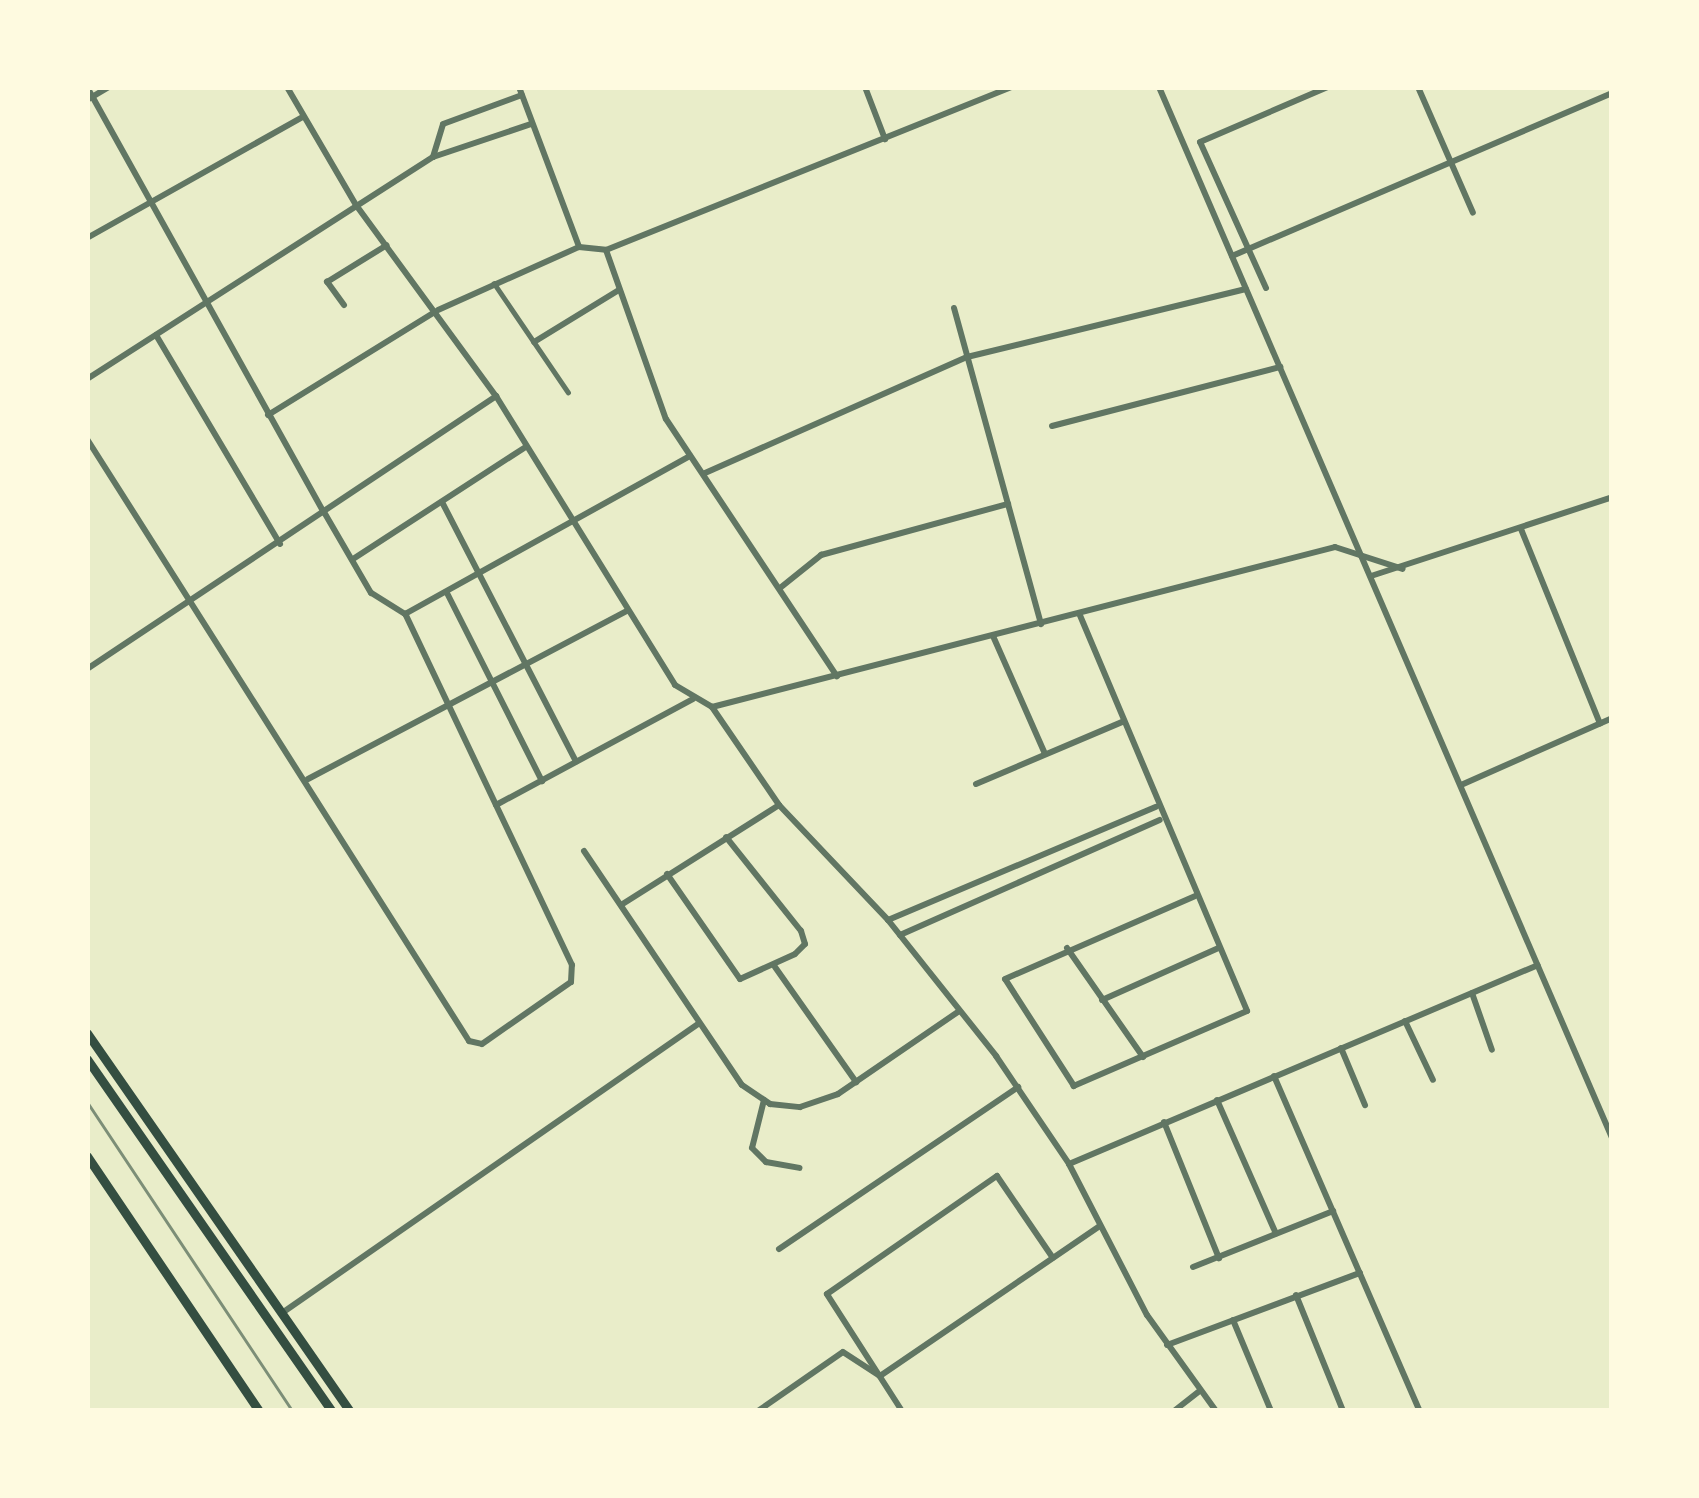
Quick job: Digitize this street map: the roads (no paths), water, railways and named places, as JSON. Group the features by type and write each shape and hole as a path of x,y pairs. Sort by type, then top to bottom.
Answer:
{"main road":[{"path":"87,1034 350,1411"},
{"path":"87,1059 332,1411"},
{"path":"87,1156 259,1411"}],"street":[{"path":"87,87 371,592 405,614 451,703 575,975 496,1036 469,1041 308,779 87,439"},
{"path":"90,98 110,87"},
{"path":"287,87 356,205 438,310 496,396 675,686 712,707 778,805 888,920 1018,1088 1069,1164 1167,1346 1216,1411"},
{"path":"865,87 885,139"},
{"path":"268,415 438,310 494,283 579,248 606,250 1011,87"},
{"path":"1159,87 1612,1138"},
{"path":"1266,288 1200,142 1328,87"},
{"path":"1418,87 1473,213"},
{"path":"433,157 443,124 520,91 579,248"},
{"path":"1232,256 1612,93"},
{"path":"87,238 303,117"},
{"path":"87,380 433,157 531,124"},
{"path":"344,305 327,282 386,245"},
{"path":"606,250 666,419 838,678"},
{"path":"494,283 568,392"},
{"path":"705,473 967,357 1246,289"},
{"path":"534,342 619,290"},
{"path":"954,308 1041,623"},
{"path":"156,335 280,544"},
{"path":"1052,426 1280,367"},
{"path":"87,669 496,396"},
{"path":"353,560 524,448"},
{"path":"405,614 481,577 692,455"},
{"path":"1371,576 1612,496"},
{"path":"442,502 576,762"},
{"path":"780,588 821,555 1008,504"},
{"path":"1521,529 1600,724"},
{"path":"712,707 1335,547 1360,550 1402,569"},
{"path":"447,593 542,781"},
{"path":"308,779 626,611"},
{"path":"1079,614 1156,807 1247,1011 1073,1086 1005,980 1067,948 1195,896"},
{"path":"993,636 1045,754"},
{"path":"496,806 693,699"},
{"path":"1461,785 1612,718"},
{"path":"976,784 1122,722"},
{"path":"621,905 778,805"},
{"path":"888,920 1156,807"},
{"path":"900,935 1162,820"},
{"path":"667,874 740,980 775,967 802,949 804,938 726,837"},
{"path":"584,850 742,1085 764,1100 800,1107 856,1082 959,1011"},
{"path":"1067,948 1143,1057"},
{"path":"1102,1000 1218,948"},
{"path":"1069,1164 1538,965"},
{"path":"775,967 856,1082"},
{"path":"1472,992 1492,1050"},
{"path":"1405,1021 1433,1080"},
{"path":"282,1313 700,1023"},
{"path":"1341,1048 1365,1105"},
{"path":"1274,1076 1420,1411"},
{"path":"779,1249 1018,1088"},
{"path":"764,1100 752,1148 766,1162 799,1168"},
{"path":"1217,1100 1276,1234"},
{"path":"1164,1122 1219,1258"},
{"path":"902,1411 827,1294 998,1176 1053,1258"},
{"path":"1193,1268 1333,1210"},
{"path":"880,1376 1100,1226"},
{"path":"1167,1346 1360,1273"},
{"path":"1296,1295 1343,1411"},
{"path":"1233,1320 1271,1411"},
{"path":"758,1411 842,1352 880,1376"},
{"path":"1174,1411 1200,1391"}],"waterway":[{"path":"1221,87 1242,87"}],"railway":[{"path":"87,1102 292,1411"}]}
